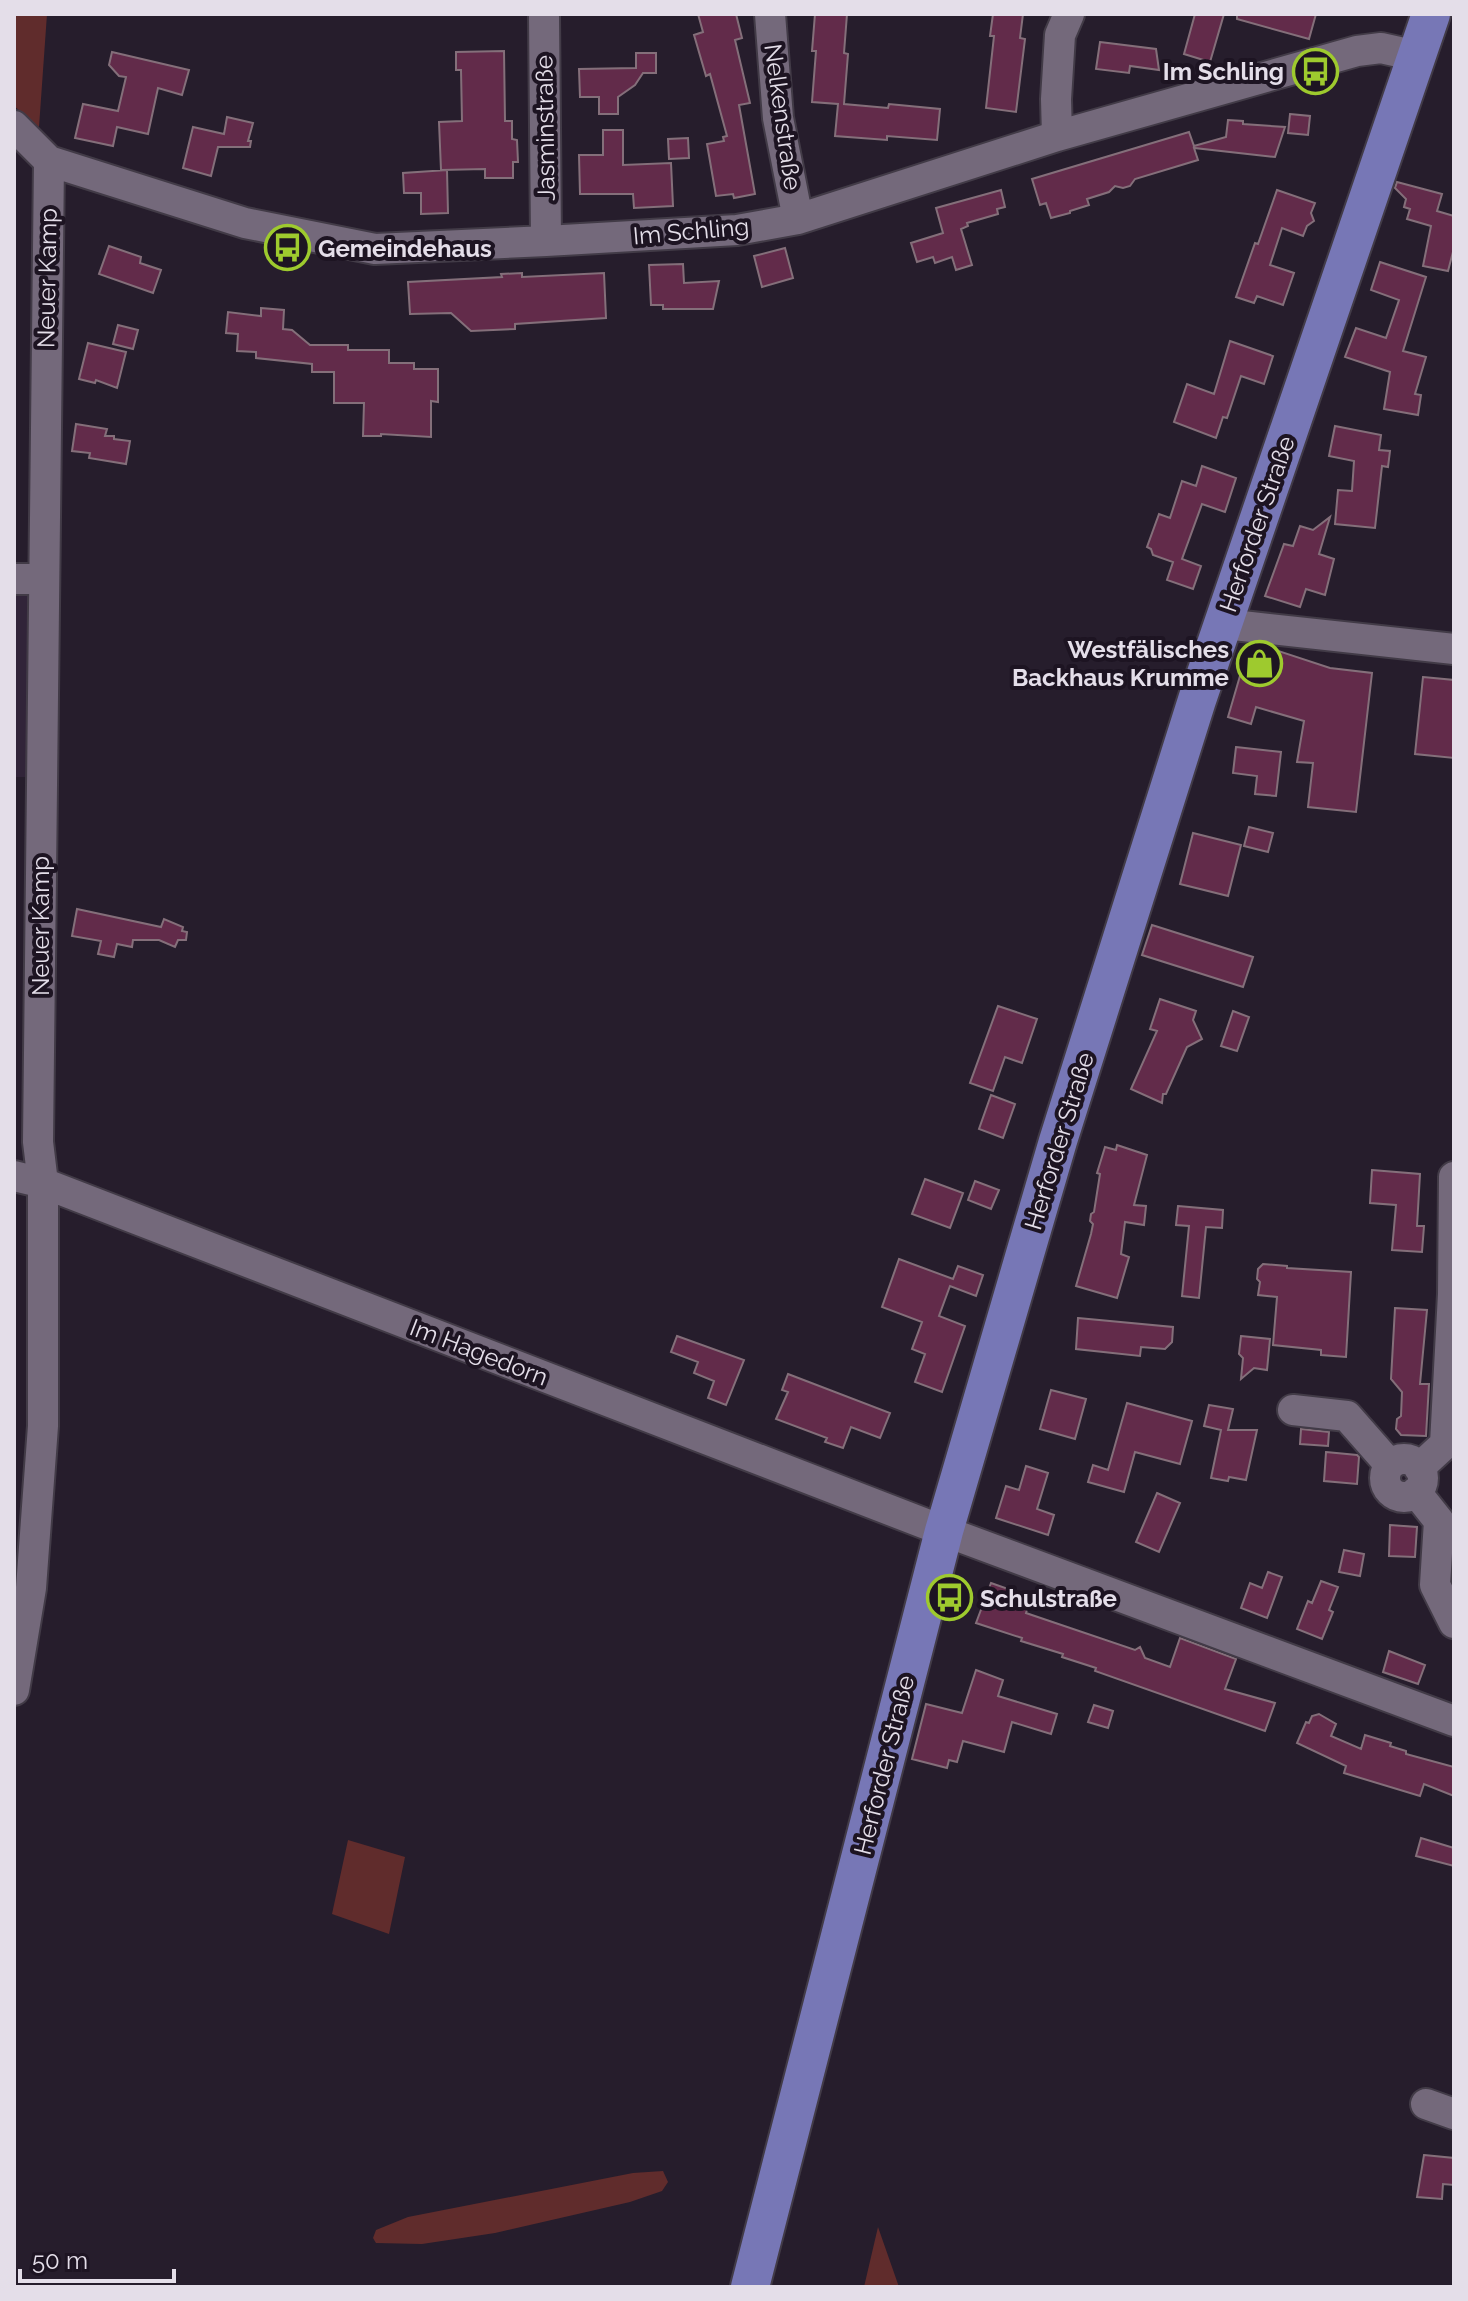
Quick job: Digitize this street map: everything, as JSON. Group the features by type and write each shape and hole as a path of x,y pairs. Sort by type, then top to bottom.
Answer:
{"main road":[{"name":"Herforder Straße","path":"750,2287 944,1531 1058,1141 1197,700 1417,56 1438,16"}],"street":[{"name":"Jasminstraße","path":"544,14 546,241"},
{"name":"Nelkenstraße","path":"770,14 778,118 798,219"},
{"path":"1057,136 1060,35 1069,14"},
{"name":"Im Schling","path":"14,126 49,161 245,223 375,249 546,241 737,230 798,219 1057,136 1357,51 1381,48 1417,56"},
{"name":"Neuer Kamp","path":"14,1690 31,1588 43,1426 28,1179 38,1142 28,579 49,161"},
{"path":"1224,624 1454,649"},
{"path":"1409,1475 1445,1444 1453,1294 1454,1177"},
{"name":"Im Hagedorn","path":"28,1179 944,1531"},
{"path":"1293,1410 1347,1416 1409,1475 1439,1521 1435,1585 1454,1623"},
{"path":"944,1531 1454,1721"}],"shaded area":[{"path":"14,14 47,14 39,127 14,106"},
{"path":"14,571 32,571 31,777 14,777"},
{"path":"348,1840 405,1857 389,1934 332,1914"},
{"path":"663,2171 668,2182 662,2191 630,2202 495,2233 422,2244 376,2243 373,2238 376,2230 408,2217 633,2173"},
{"path":"878,2227 899,2287 864,2287"}],"building":[{"path":"698,14 736,14 742,38 735,40 750,103 739,105 755,194 734,198 733,194 716,196 707,144 724,141 723,137 727,136 710,74 706,76 694,35 703,32"},
{"path":"815,14 847,14 844,104 940,109 937,140 835,136 838,104 812,102"},
{"path":"993,14 1023,14 1020,38 1025,39 1016,112 986,108 994,36 990,36"},
{"path":"1195,14 1224,14 1210,62 1184,54"},
{"path":"1237,14 1316,14 1309,39 1237,19"},
{"path":"1100,42 1156,49 1159,70 1130,66 1129,73 1096,69"},
{"path":"504,51 505,121 512,121 512,139 517,140 518,162 513,162 513,178 485,178 485,169 441,170 439,122 462,121 461,70 456,70 456,52"},
{"path":"112,52 189,70 182,95 158,88 148,134 117,127 113,146 75,138 83,104 118,111 126,77 119,76 109,65"},
{"path":"636,53 656,53 656,73 643,73 635,85 618,97 618,114 599,114 599,97 580,97 579,69 636,68"},
{"path":"1290,114 1310,116 1308,135 1288,133"},
{"path":"227,117 253,123 248,141 251,141 250,147 218,147 211,176 183,168 193,127 224,134"},
{"path":"1228,120 1285,127 1275,157 1194,148 1198,160 1135,179 1130,186 1115,186 1109,192 1087,199 1089,205 1070,213 1051,218 1046,203 1040,205 1032,179 1189,132 1194,146 1226,137"},
{"path":"603,130 623,130 623,165 671,163 673,206 634,208 633,194 580,194 579,155 603,155"},
{"path":"688,138 689,158 669,159 668,139"},
{"path":"447,170 448,213 421,214 421,193 404,193 403,173"},
{"path":"1397,182 1442,194 1437,211 1454,216 1454,248 1448,271 1423,266 1431,226 1407,219 1410,209 1404,207 1406,199 1395,188"},
{"path":"1001,190 1005,207 997,209 998,214 967,223 968,226 961,229 972,265 956,270 952,257 935,263 933,257 917,262 911,243 943,233 936,208"},
{"path":"1277,190 1315,203 1311,213 1314,221 1307,226 1303,236 1282,228 1270,265 1294,273 1283,305 1257,296 1254,303 1236,297"},
{"path":"109,246 141,257 140,263 161,270 153,293 99,274"},
{"path":"785,248 793,278 762,287 754,256"},
{"path":"1380,262 1426,277 1403,351 1426,357 1415,394 1421,395 1418,415 1384,409 1390,372 1345,357 1356,328 1386,338 1399,300 1371,290"},
{"path":"683,264 684,283 719,281 713,309 663,309 663,305 651,305 649,265"},
{"path":"522,273 522,277 604,273 606,318 515,324 515,329 471,331 451,313 410,314 408,282 502,277 501,274"},
{"path":"261,308 284,310 283,329 292,330 310,345 348,345 348,350 389,350 389,363 414,363 414,369 438,369 438,402 431,401 431,437 363,436 364,403 334,403 334,372 312,372 312,364 256,358 256,352 237,351 238,334 226,333 228,312 261,316"},
{"path":"118,325 138,330 133,349 113,344"},
{"path":"1230,341 1273,356 1264,384 1241,376 1227,418 1223,417 1216,438 1174,422 1187,384 1214,394"},
{"path":"88,343 126,352 117,388 96,380 95,383 79,379"},
{"path":"76,424 107,429 105,436 130,441 126,464 89,458 90,453 72,451"},
{"path":"1335,426 1381,435 1379,450 1390,451 1388,467 1382,466 1375,528 1335,524 1338,490 1352,491 1354,461 1329,456"},
{"path":"1202,466 1236,478 1225,512 1202,504 1182,559 1201,566 1193,589 1167,580 1173,562 1153,555 1147,547 1159,514 1170,518 1182,481 1196,486"},
{"path":"1330,517 1319,554 1334,559 1325,595 1306,589 1300,607 1265,596 1284,544 1293,546 1300,526 1313,530"},
{"path":"1249,645 1266,647 1330,668 1372,673 1356,812 1308,807 1313,763 1297,762 1304,721 1256,707 1251,724 1228,717"},
{"path":"1423,677 1454,680 1454,758 1415,754"},
{"path":"1236,747 1281,752 1276,796 1255,794 1257,776 1233,773"},
{"path":"1249,827 1273,833 1268,852 1244,846"},
{"path":"1193,833 1241,845 1228,896 1180,884"},
{"path":"77,909 161,927 164,919 183,927 182,931 187,932 186,940 178,940 175,947 159,940 133,940 132,947 117,944 114,957 98,954 101,941 72,936"},
{"path":"1152,925 1253,957 1243,987 1142,955"},
{"path":"1160,999 1196,1011 1193,1020 1202,1039 1187,1047 1166,1094 1163,1094 1162,1103 1131,1089 1157,1031 1150,1029"},
{"path":"998,1006 1037,1019 1022,1063 1005,1057 993,1091 970,1083"},
{"path":"1233,1011 1249,1017 1237,1051 1221,1046"},
{"path":"991,1095 1015,1104 1003,1138 979,1129"},
{"path":"1117,1145 1147,1155 1134,1205 1146,1206 1144,1225 1125,1222 1121,1254 1129,1257 1117,1298 1076,1286 1093,1224 1090,1221 1100,1174 1097,1173 1105,1147 1116,1150"},
{"path":"1372,1170 1420,1174 1417,1226 1424,1226 1422,1252 1392,1250 1396,1205 1370,1203"},
{"path":"925,1179 963,1193 950,1228 912,1214"},
{"path":"975,1181 999,1190 991,1209 968,1200"},
{"path":"1178,1206 1223,1210 1222,1228 1206,1227 1199,1298 1182,1296 1189,1226 1176,1225"},
{"path":"899,1259 953,1279 958,1266 983,1275 976,1296 950,1286 939,1316 965,1326 942,1392 915,1382 925,1354 912,1349 922,1322 882,1307"},
{"path":"1263,1264 1351,1272 1346,1357 1321,1355 1321,1350 1273,1345 1277,1297 1258,1295 1258,1269"},
{"path":"1395,1308 1427,1310 1420,1384 1429,1384 1426,1436 1401,1435 1396,1429 1397,1419 1401,1416 1402,1392 1391,1379"},
{"path":"1078,1318 1173,1327 1172,1342 1165,1349 1141,1347 1140,1356 1076,1349"},
{"path":"677,1336 744,1360 726,1405 708,1398 714,1381 694,1373 698,1362 671,1352"},
{"path":"1241,1336 1270,1339 1267,1370 1254,1368 1241,1379 1243,1358 1239,1354"},
{"path":"788,1374 890,1413 880,1438 851,1427 843,1448 825,1442 827,1438 776,1419 788,1392 782,1390"},
{"path":"1051,1390 1086,1399 1075,1439 1040,1429"},
{"path":"1127,1403 1192,1421 1180,1464 1135,1452 1124,1492 1088,1482 1093,1465 1108,1470"},
{"path":"1209,1405 1233,1409 1228,1430 1257,1430 1246,1480 1211,1478 1221,1430 1204,1426"},
{"path":"1301,1429 1329,1432 1328,1446 1300,1444"},
{"path":"1326,1452 1359,1457 1357,1484 1324,1481"},
{"path":"1026,1466 1048,1473 1037,1509 1054,1515 1048,1535 996,1518 1006,1486 1019,1490"},
{"path":"1157,1493 1180,1503 1159,1552 1136,1542"},
{"path":"1390,1525 1417,1527 1415,1557 1389,1556"},
{"path":"1344,1550 1364,1554 1360,1576 1339,1572"},
{"path":"1268,1572 1282,1577 1267,1618 1241,1608 1250,1583 1262,1588"},
{"path":"1321,1581 1338,1587 1329,1610 1333,1612 1322,1639 1297,1629 1308,1601 1312,1603"},
{"path":"991,1583 1031,1597 1026,1613 1135,1650 1140,1647 1145,1658 1170,1667 1180,1638 1236,1659 1225,1689 1275,1703 1265,1731 1095,1671 1096,1668 1062,1657 1063,1654 976,1623"},
{"path":"1389,1651 1425,1665 1418,1684 1383,1672"},
{"path":"976,1670 1003,1680 998,1696 1057,1714 1051,1734 1012,1722 1004,1752 963,1741 957,1762 949,1760 947,1768 912,1759 926,1704 962,1713"},
{"path":"1094,1705 1113,1711 1108,1728 1088,1722"},
{"path":"1319,1714 1336,1724 1331,1736 1361,1749 1365,1735 1391,1743 1390,1746 1406,1751 1406,1754 1454,1767 1454,1796 1424,1784 1420,1796 1344,1773 1346,1766 1297,1743 1306,1722 1309,1723 1312,1716"},
{"path":"1421,1838 1454,1848 1454,1866 1416,1856"},
{"path":"1424,2155 1454,2158 1454,2185 1443,2184 1442,2199 1417,2197"}],"place":[{"name":"Im Schling","path":"1315,71"},
{"name":"Gemeindehaus","path":"287,248"},
{"name":"Westfälisches Backhaus Krumme","path":"1260,663"},
{"name":"Schulstraße","path":"949,1598"}]}
